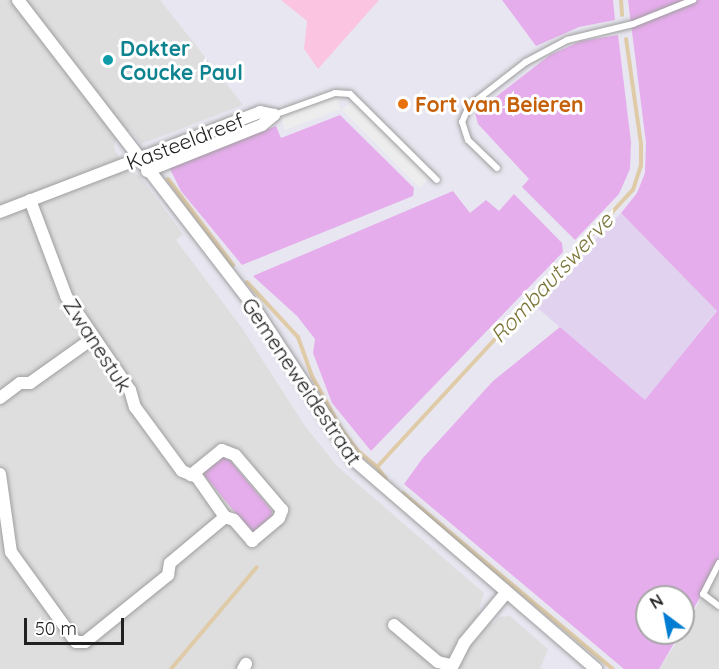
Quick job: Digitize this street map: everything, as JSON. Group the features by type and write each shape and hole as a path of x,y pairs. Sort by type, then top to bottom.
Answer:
{"street":[{"path":"18,0 137,159"},
{"name":"Kasteeldreef","path":"0,212 260,112 274,115"},
{"name":"Kasteeldreef","path":"147,171 262,125 274,115"},
{"name":"Gemeneweidestraat","path":"137,159 278,340 328,426 354,460 505,594 596,669"},
{"name":"Zwanestuk","path":"30,200 66,296 130,390 135,407 182,471 191,475 225,517 234,520 252,542 279,518 282,510 235,454 222,450 191,475"},
{"path":"0,398 20,383 30,383 93,338"},
{"path":"0,474 10,552 76,642 85,642 168,575 170,563 225,517"},
{"path":"394,626 438,662 450,667 505,594"}],"lane":[{"path":"497,168 468,140 462,122 469,106 539,55 567,40 633,24 693,0"},
{"path":"274,115 335,93 350,94 437,180"},
{"path":"719,563 703,594 719,606"}],"shaded area":[{"path":"0,0 160,0 243,105 141,144 130,130 115,142 114,148 127,171 139,175 183,234 176,240 242,328 305,426 338,467 484,593 478,612 493,624 499,617 510,616 548,649 540,669 0,669"},
{"path":"281,0 379,0 318,69 304,49 307,21"},
{"path":"502,0 613,0 615,20 579,27 536,46"},
{"path":"628,0 719,0 719,563 695,606 695,585 635,585 635,645 673,645 659,669 624,669 404,484 422,459 493,381 560,327 645,400 717,311 621,213 637,193 645,173 646,143"},
{"path":"618,35 631,142 630,169 619,194 575,240 522,187 529,179 478,124 475,113 550,55 581,41"},
{"path":"335,93 341,109 285,130 279,114"},
{"path":"355,98 432,175 420,188 342,110"},
{"path":"340,115 414,188 413,196 242,265 181,191 169,167 276,126 281,138"},
{"path":"453,191 470,213 486,200 499,211 514,194 562,243 563,252 371,451 332,403 313,353 315,339 297,316 253,276"},
{"path":"621,213 717,310 645,401 533,304"},
{"path":"221,456 228,458 272,511 271,521 252,533 205,476 204,469"},
{"path":"719,563 719,669 659,669 675,645 695,645 695,610"}],"waterway":[{"name":"Rombautswerve","path":"621,0 622,15"},
{"name":"Rombautswerve","path":"386,479 377,467 633,190 641,166 641,144 626,39"},
{"path":"168,179 233,265"},
{"path":"247,282 298,337 312,376 342,430 358,451 377,467"},
{"name":"Rombautswerve","path":"403,493 613,669"},
{"path":"171,669 257,567"}],"place":[{"name":"Dokter Coucke Paul","path":"108,60"},
{"name":"Fort van Beieren","path":"403,104"}]}
